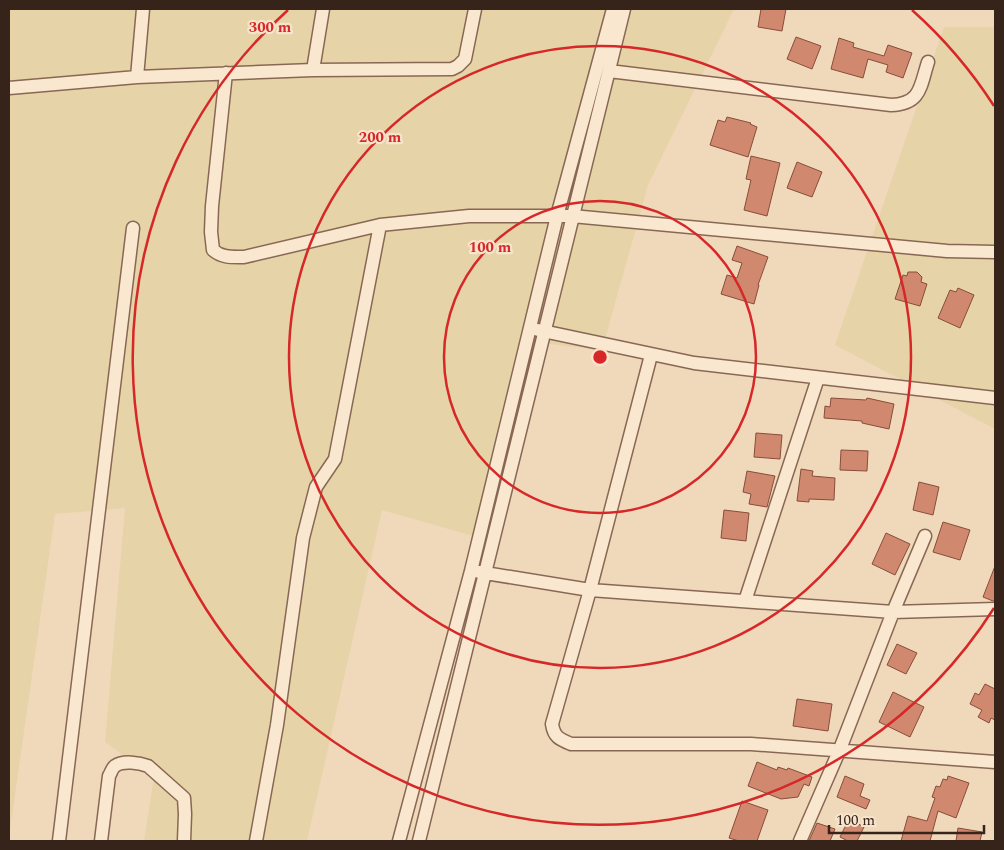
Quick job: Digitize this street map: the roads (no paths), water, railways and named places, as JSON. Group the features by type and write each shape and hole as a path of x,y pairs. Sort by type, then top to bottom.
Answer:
{"street":[{"path":"137,77 143,9"},
{"path":"313,70 323,9"},
{"path":"9,88 137,77 226,73 452,69 465,59 475,9"},
{"path":"400,841 471,571 557,216 613,9"},
{"path":"419,841 624,9"},
{"path":"609,71 904,105 916,97 928,62"},
{"path":"226,73 211,232 213,250 218,254 228,257 244,257 380,225 469,216 572,216 947,251 995,252"},
{"path":"256,841 277,725 303,538 316,487 335,458 380,225"},
{"path":"59,841 133,228"},
{"path":"530,328 694,363 995,398"},
{"path":"651,354 590,590 552,724 554,735 559,740 571,744 751,744 995,762"},
{"path":"745,601 818,378"},
{"path":"800,841 840,750 893,612 925,536"},
{"path":"471,571 590,590 893,612 995,609"},
{"path":"101,841 109,776 113,767 126,763 148,766 184,798 186,814 184,841"}]}
